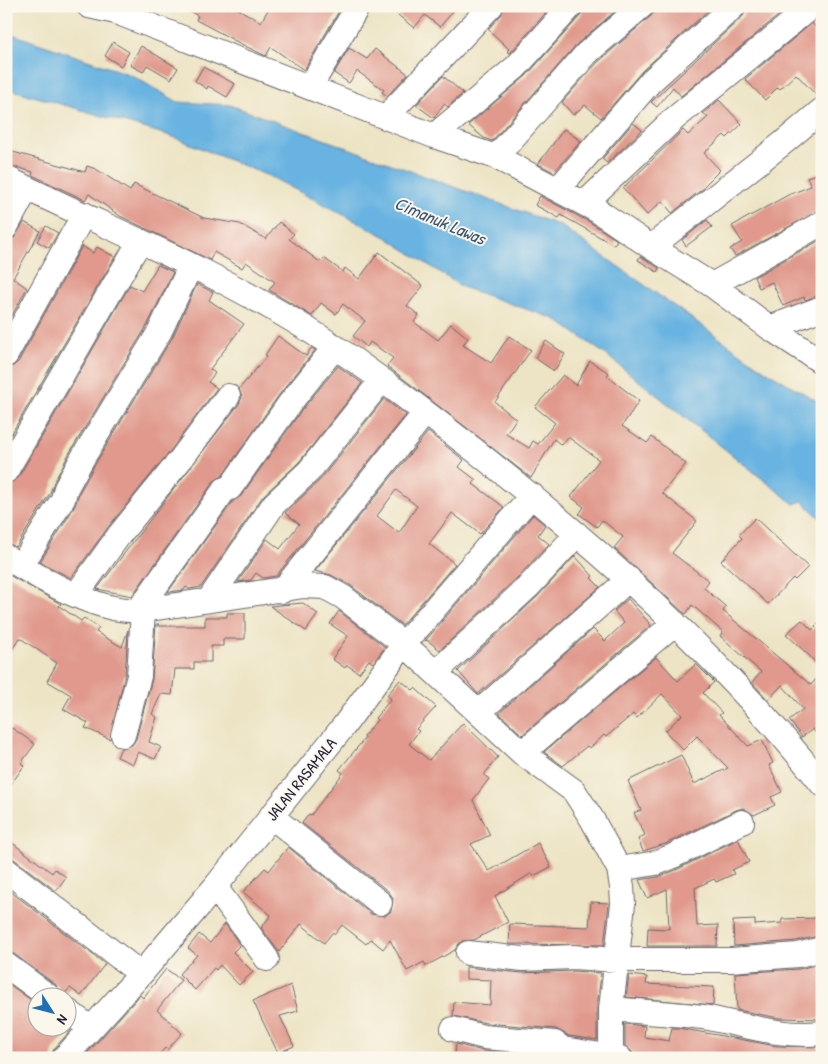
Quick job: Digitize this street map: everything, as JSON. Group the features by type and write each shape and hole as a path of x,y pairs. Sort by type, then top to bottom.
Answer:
{"street":[{"path":"89,6 121,9 434,136 496,157 585,203 712,285 770,328 822,362"},
{"path":"310,87 358,6"},
{"path":"386,117 491,6"},
{"path":"434,136 516,68 571,6"},
{"path":"496,157 587,53 642,6"},
{"path":"558,188 651,81 734,6"},
{"path":"585,203 674,119 812,6"},
{"path":"651,247 784,143 822,110"},
{"path":"6,178 190,265 270,307 335,347 425,413 532,496 629,579 773,723 822,784"},
{"path":"6,227 27,188"},
{"path":"6,354 84,214"},
{"path":"712,285 822,223"},
{"path":"6,471 140,241"},
{"path":"190,265 160,331 82,459 66,488 63,499 14,561 76,595 119,610 140,611 282,591 304,586 325,587 343,597 404,644 522,753 574,791 609,846 619,869 623,904 611,1009 614,1057 563,1049 555,1043 484,1037 453,1029"},
{"path":"770,328 822,308"},
{"path":"123,735 139,676 140,611 225,489 230,488 290,403 335,347"},
{"path":"209,600 274,504 309,471 381,381"},
{"path":"76,595 151,493 158,489 228,396"},
{"path":"282,591 425,413"},
{"name":"JALAN RASAMALA","path":"64,1058 141,974 215,887 343,727 404,644 532,496"},
{"path":"436,672 528,587 577,534"},
{"path":"479,712 629,579"},
{"path":"522,753 675,623"},
{"path":"271,816 380,903"},
{"path":"619,869 656,863 742,822"},
{"path":"6,870 141,974"},
{"path":"215,887 267,959"},
{"path":"468,953 522,959 573,957 617,960 730,960 798,955 822,949"},
{"path":"6,965 34,986"},
{"path":"611,1009 703,1017 751,1028 807,1035 822,1033"},
{"path":"78,1019 90,1028"}],"water":[{"name":"Cimanuk Lawas","path":"6,32 131,75 178,102 230,105 561,226 763,369 822,404 822,520 802,501 794,504 605,354 555,319 462,287 386,237 271,177 171,136 6,88"}],"building":[{"path":"180,6 233,6 261,22 270,6 342,6 304,70 271,47 266,56 245,46 196,20 198,16"},
{"path":"387,6 457,6 440,27 425,15 414,28"},
{"path":"504,6 552,6 510,53 507,51 509,49 488,29 501,15"},
{"path":"584,6 621,6 577,44 492,141 484,138 468,125 526,76 581,15"},
{"path":"659,6 713,6 642,71 601,118 585,105 573,115 562,102 597,63 651,16"},
{"path":"747,6 790,6 681,96 673,87 657,107 651,102 743,16"},
{"path":"812,23 822,34 822,97 818,97 796,74 780,89 778,87 765,100 745,79"},
{"path":"113,42 129,52 121,66 105,56"},
{"path":"141,46 178,68 171,79 147,65 143,72 130,65"},
{"path":"349,48 367,59 375,49 408,74 387,96 382,92 384,90 357,71 349,83 334,73"},
{"path":"203,67 235,84 227,97 208,86 207,89 195,81"},
{"path":"443,76 463,93 448,107 444,104 434,118 416,105"},
{"path":"719,100 742,124 727,138 724,135 704,153 720,170 705,187 672,213 662,201 647,215 623,188 683,130 688,135 708,117 703,113"},
{"path":"633,123 642,130 607,163 602,159"},
{"path":"564,129 581,141 554,172 538,164"},
{"path":"6,150 85,172 87,166 96,169 130,191 134,184 204,218 240,224 266,239 279,222 294,234 289,239 320,262 324,258 343,272 345,268 359,279 379,252 423,286 407,306 419,315 414,322 438,340 451,324 468,338 463,345 491,363 509,336 531,350 495,402 516,419 506,434 529,448 533,441 538,444 555,423 535,407 563,375 576,385 590,361 609,373 607,376 639,401 622,426 647,443 652,437 686,464 662,493 697,521 672,553 709,581 704,588 726,607 723,611 811,685 822,672 822,741 813,729 802,737 789,720 803,709 782,685 768,700 752,682 761,672 720,636 723,632 692,605 686,614 683,612 614,548 623,537 602,520 597,527 579,514 584,507 571,497 599,460 568,437 561,445 554,439 531,478 387,366 393,358 370,342 367,347 353,336 365,321 343,304 336,314 321,303 312,316 269,290 275,282 246,262 242,268 214,252 210,260 120,216 89,194 85,200 32,175 33,172 6,164"},
{"path":"822,172 822,209 735,256 730,249 742,242 732,226 788,195 811,186 807,177"},
{"path":"540,196 591,223 617,240 614,245 561,215 559,218 535,205"},
{"path":"707,220 712,227 686,246 682,240"},
{"path":"24,222 40,231 13,278 27,288 6,326 6,241 14,238"},
{"path":"46,226 58,233 49,248 37,241"},
{"path":"822,239 822,295 805,300 804,297 783,306 772,282 759,288 754,277"},
{"path":"82,246 93,253 97,247 115,257 6,443 6,369 18,362"},
{"path":"640,256 659,268 657,272 638,260"},
{"path":"158,265 173,272 148,324 70,452 50,493 16,547 6,543 6,485 18,478 130,285 142,291"},
{"path":"197,284 213,292 209,300 244,324 210,369 215,373 208,382 217,388 170,451 109,526 71,578 40,562 75,506 79,493 94,466 172,338"},
{"path":"278,336 306,356 311,348 315,350 279,395 222,476 214,481 132,596 97,589 239,404 242,397 239,389 267,356 265,355"},
{"path":"546,341 565,354 554,371 535,358"},
{"path":"338,366 362,383 299,462 263,496 201,587 189,589 186,587 184,590 168,592 233,501 241,496 301,411"},
{"path":"384,399 406,415 276,576 263,578 256,573 251,580 238,582 267,539 280,549 299,524 285,513 320,480"},
{"path":"428,432 464,460 459,467 476,480 473,484 504,507 480,534 452,513 429,544 455,564 402,625 350,585 331,575 315,571","holes":["396,490 417,506 399,533 377,516"]},
{"path":"533,515 545,525 538,535 549,544 518,577 440,650 427,640 425,641"},
{"path":"755,518 808,567 795,580 793,578 768,604 721,561 742,538 739,535"},
{"path":"575,556 600,587 478,694 458,671 537,597"},
{"path":"9,575 61,604 59,606 81,621 84,618 99,628 96,632 122,647 128,630 125,674 110,739 85,728 88,723 63,709 71,695 47,681 57,663 20,638 6,658 6,578"},
{"path":"628,599 651,625 522,735 499,713 593,629 605,641 624,623 614,611"},
{"path":"303,603 318,614 306,631 270,606"},
{"path":"339,611 385,647 373,663 369,660 359,673 347,665 345,668 332,659 348,636 330,624"},
{"path":"227,613 245,613 245,639 223,639 223,646 211,646 211,662 194,662 194,669 175,669 172,695 161,694 152,714 157,717 149,742 161,747 155,759 138,752 133,764 117,757 121,748 132,745 136,739 152,679 156,624 159,624 157,626 205,626 205,617 227,617"},
{"path":"802,620 812,630 822,620 822,668 786,634"},
{"path":"656,657 678,681 696,664 714,682 703,693 722,713 719,715 748,746 762,740 773,763 769,765 782,792 771,797 775,805 754,815 743,808 736,810 665,844 643,851 638,839 645,835 634,813 641,810 628,781 681,755 694,784 728,768 697,736 683,750 665,731 682,715 662,694 637,718 633,714 606,737 604,735 590,748 587,746 563,766 544,752"},
{"path":"400,680 413,690 415,688 436,707 416,729 419,731 409,744 429,760 463,723 498,757 484,775 489,779 473,800 490,835 471,844 489,871 538,843 551,867 533,876 532,873 495,896 508,922 474,940 462,941 455,950 426,966 424,962 407,971 390,940 383,949 371,939 366,944 342,925 324,943 301,924 279,952 261,928 271,915 243,892 265,868 269,871 288,847 371,914 385,916 391,911 393,898 389,892 302,823 309,814 311,815 343,773 339,770 365,738 364,736 377,720 375,718 391,699 387,695"},
{"path":"12,728 35,744 21,763 24,766 6,791 6,736"},
{"path":"6,838 52,873 55,869 66,877 56,891 14,859 6,857"},
{"path":"738,839 749,862 732,870 734,874 716,882 714,879 695,888 697,926 718,925 717,946 647,946 648,928 669,929 667,889 647,898 639,880 658,877 676,870"},
{"path":"6,888 105,964 81,996 78,994 78,986 57,986 14,954 6,951"},
{"path":"591,902 609,903 604,945 509,944 510,924 589,927"},
{"path":"817,918 819,936 796,941 734,946 733,921 755,920 755,925 782,923 782,919"},
{"path":"225,924 240,945 233,952 253,972 239,985 220,965 216,970 214,968 195,990 179,974 197,955 188,948 199,934 210,943"},
{"path":"822,963 822,1019 779,1018 737,1010 735,973 799,969"},
{"path":"466,967 522,973 573,971 601,973 597,1008 597,1040 569,1036 556,1029 486,1023 453,1016 454,1002 490,1005 491,980 466,979"},
{"path":"166,969 181,980 157,1010 182,1033 167,1050 165,1048 156,1058 83,1058 140,995 143,998"},
{"path":"629,975 647,977 646,984 714,987 713,1005 626,997"},
{"path":"6,982 28,998 28,1036 66,1036 54,1049 51,1058 16,1058 6,1050"},
{"path":"291,985 298,1011 280,1016 294,1046 278,1053 253,1001"},
{"path":"625,1024 645,1026 644,1037 669,1041 672,1028 679,1028 776,1046 822,1047 822,1054 810,1054 810,1058 742,1058 723,1054 722,1058 633,1058 633,1053 625,1046"},
{"path":"456,1044 483,1051 552,1058 474,1058 455,1055"}]}
